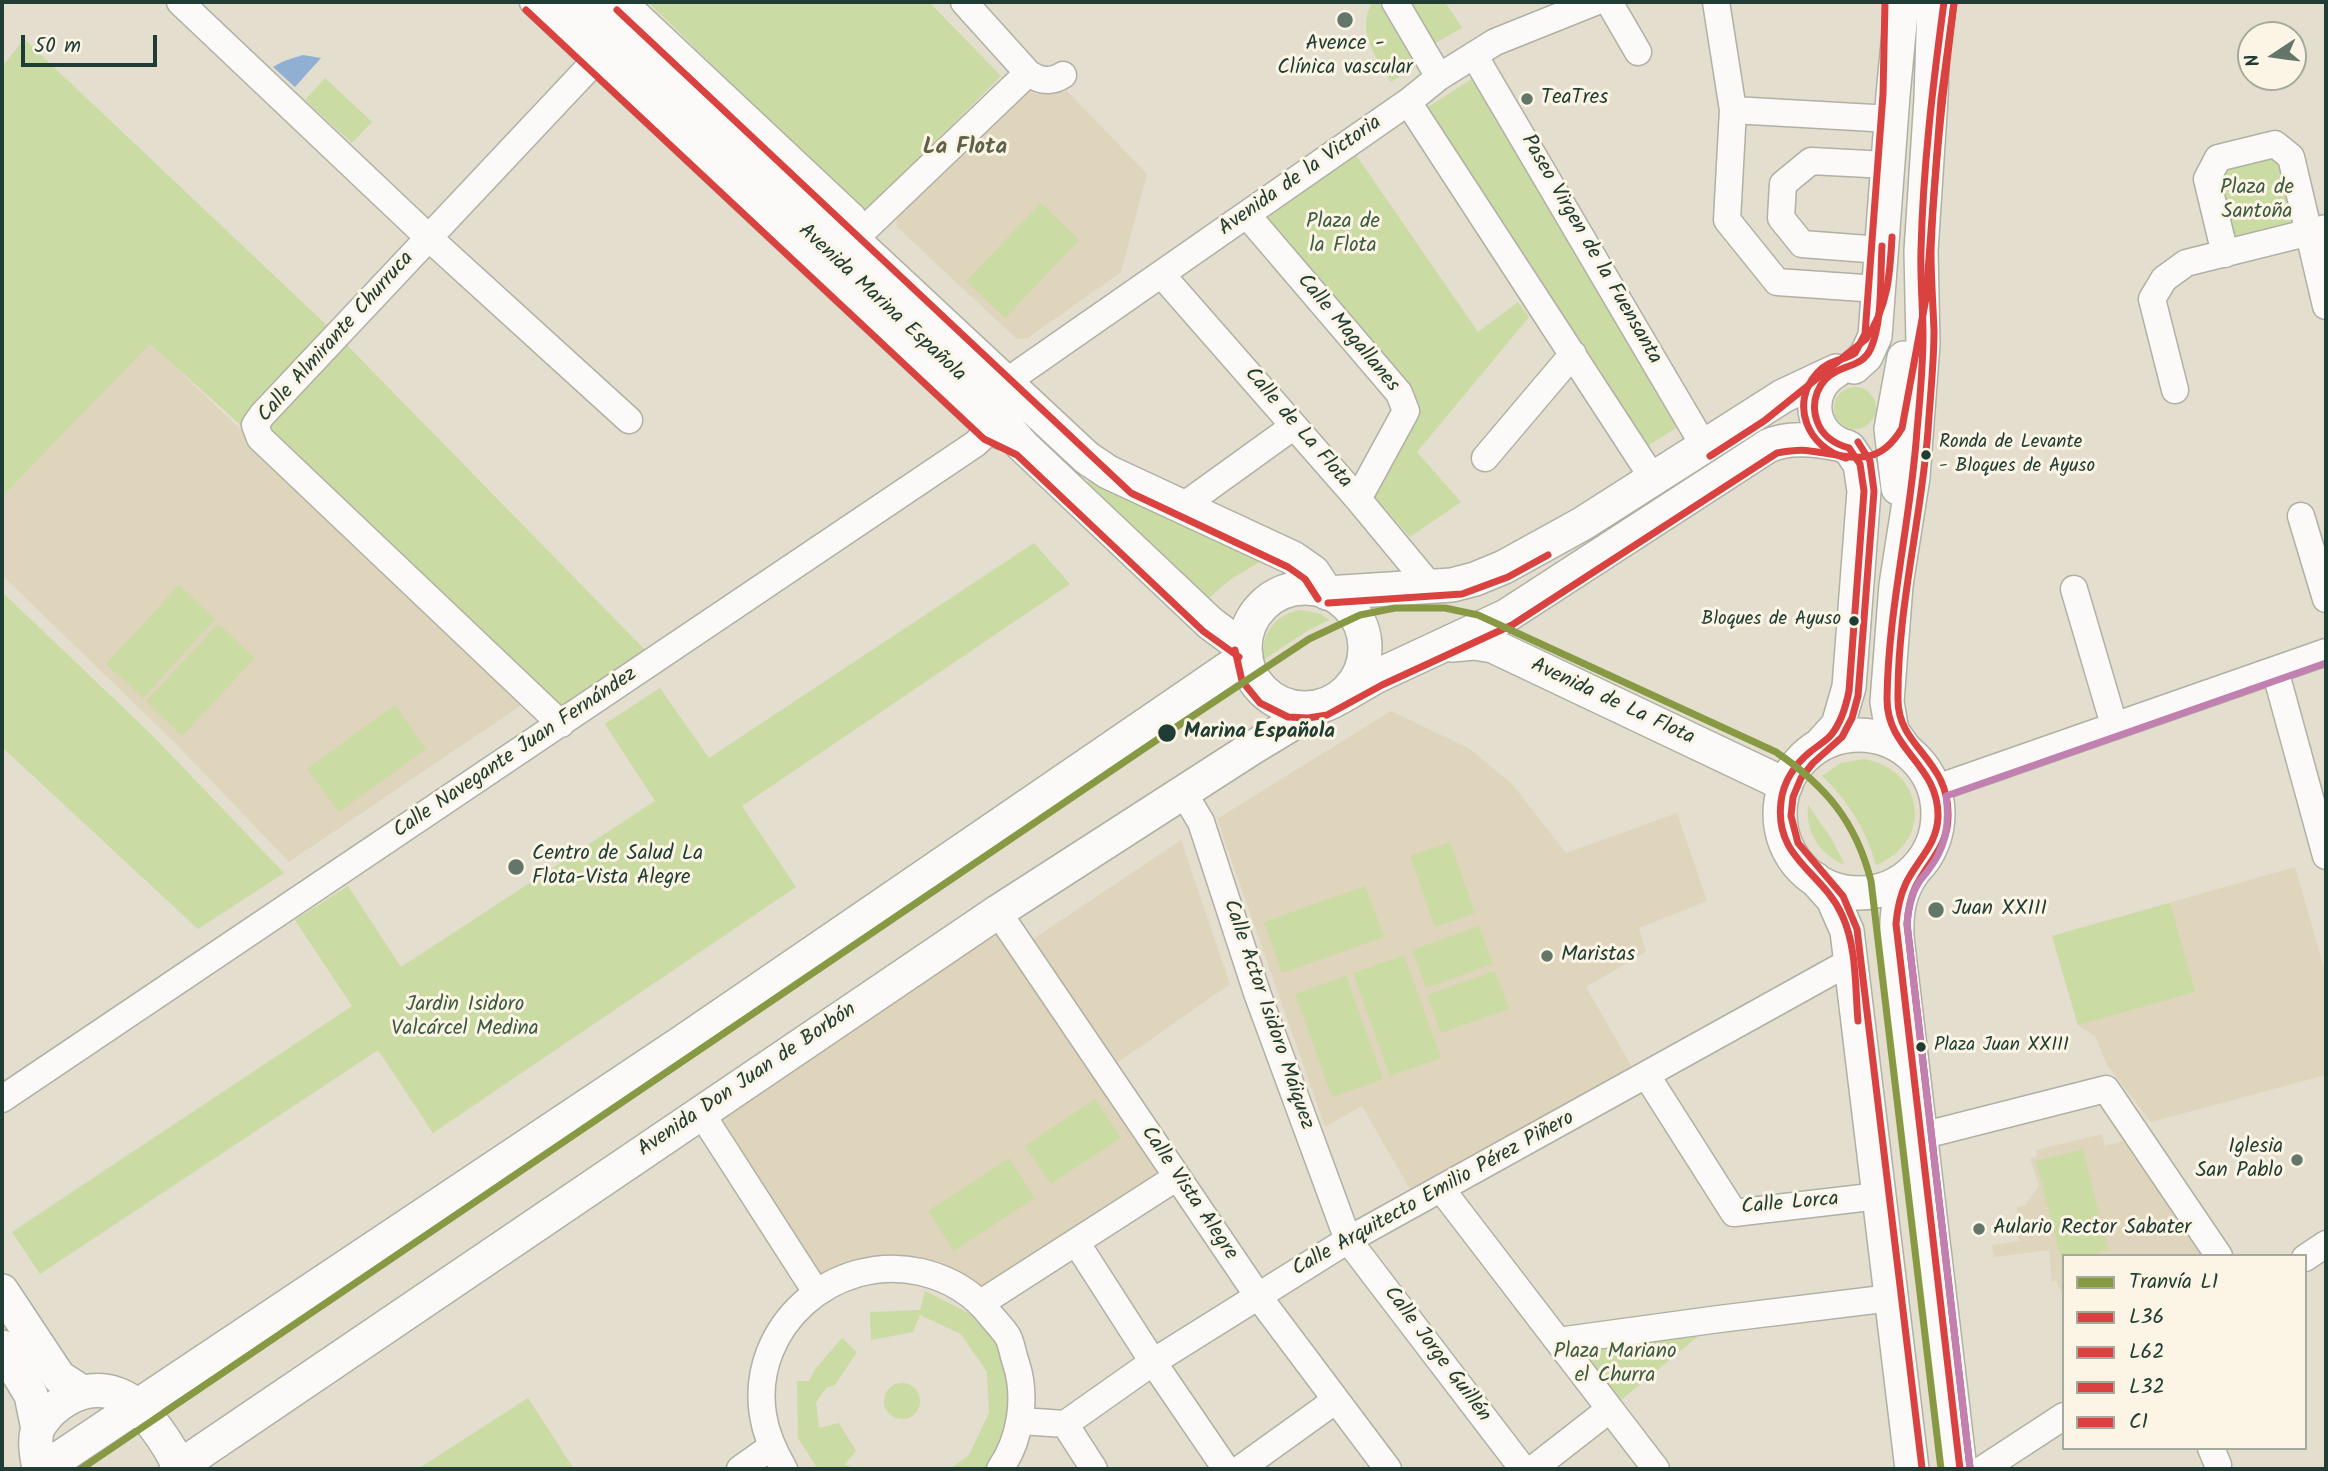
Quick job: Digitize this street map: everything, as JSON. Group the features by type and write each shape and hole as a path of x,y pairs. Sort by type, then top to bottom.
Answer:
{"main road":[{"name":"Avenida Marina Española","path":"559,2 979,396 1008,406 1108,472 1303,563 1313,572 1327,593"},
{"name":"Avenida Marina Española","path":"598,2 852,229 1008,406 1023,446 1210,623 1246,652"},
{"path":"1892,107 1895,2"},
{"path":"1902,2 1874,341 1866,356 1818,389 1814,410 1821,430 1843,446 1860,464 1864,491 1851,675 1841,717 1832,733 1802,758 1786,785 1781,815 1784,838 1794,858 1833,899 1847,931 1912,1469"},
{"path":"1843,446 1864,447 1877,441 1894,414 1912,319 1921,251 1934,2"},
{"path":"1931,98 1944,2"},
{"path":"1896,585 1914,464 1923,344 1921,251"},
{"path":"1757,412 1858,332 1868,318 1878,289"},
{"path":"1327,593 1459,584 1504,567 1582,524 1796,390 1843,370 1867,368 1888,384 1894,414 1899,500 1888,712 1892,731 1925,770 1934,789 1938,808 1937,829 1930,849 1902,894 1896,924 1960,1469"},
{"name":"Avenida Don Juan de Borbón","path":"82,1392 100,1390 128,1399 155,1429 179,1468 999,911 1183,792 1331,701 1377,676 1506,616 1768,446 1787,440 1810,440 1843,446"},
{"path":"1293,590 1327,593 1339,599 1355,617 1364,645 1361,669 1356,680 1331,701 1307,708 1290,707 1275,700 1258,686 1252,677 1246,652 1251,621 1273,597 1293,590"},
{"name":"Avenida de La Flota","path":"1434,649 1466,643 1493,646 1786,785"},
{"path":"2,1347 31,1395 38,1429 36,1447 41,1469 681,1043 1246,652"},
{"path":"1820,745 1840,737 1861,734 1888,740 1905,749"},
{"path":"1815,879 1842,891 1862,893 1888,888 1914,871"},
{"path":"2,1290 59,1377 82,1392 60,1404 38,1429"}],"street":[{"path":"180,2 429,238 629,420"},
{"name":"Avenida Marina Española","path":"533,2 596,60 1008,406"},
{"name":"Avenida Marina Española","path":"624,2 852,229"},
{"path":"964,2 1028,73 1036,78 1052,81 1063,75"},
{"path":"1395,2 1439,77"},
{"name":"Avenida de la Victoria","path":"1008,406 1160,274 1408,102 1439,77 1495,42 1594,2"},
{"path":"1609,2 1638,52"},
{"path":"1716,2 1732,110 1727,220 1777,282 1878,289"},
{"name":"Paseo Virgen de la Fuensanta","path":"1474,55 1704,446"},
{"name":"Calle Almirante Churruca","path":"561,724 260,438 255,425 596,60"},
{"path":"852,229 1028,73"},
{"path":"1408,102 1654,480"},
{"path":"1732,110 1892,107"},
{"path":"2225,254 2207,179 2218,158 2276,144 2291,157 2317,230 2326,306"},
{"path":"1881,250 1802,244 1780,218 1783,184 1811,161 1887,165"},
{"name":"Avenida Marina Española","path":"734,166 795,207 813,223 852,229"},
{"name":"Calle Magallanes","path":"1247,215 1399,393 1406,411 1358,499"},
{"path":"2175,390 2152,299 2164,278 2186,263 2317,230"},
{"name":"Calle de La Flota","path":"1160,274 1358,499 1431,587"},
{"path":"1485,458 1573,354"},
{"name":"Calle Navegante Juan Fernández","path":"2,1099 561,724 1008,406"},
{"path":"1183,506 1294,426"},
{"path":"2301,516 2326,599"},
{"path":"2074,589 2114,726"},
{"path":"1934,789 2326,652"},
{"path":"2275,670 2326,856"},
{"name":"Calle Actor Isidoro Máiquez","path":"1183,792 1201,822 1257,993 1348,1240"},
{"name":"Calle Vista Alegre","path":"999,911 1258,1296 1388,1469"},
{"name":"Calle Arquitecto Emilio Pérez Piñero","path":"1065,1424 1153,1362 1348,1240 1851,961"},
{"name":"Calle Lorca","path":"1647,1076 1734,1213 1880,1196"},
{"path":"1920,1136 2106,1089 2218,1254"},
{"path":"701,1113 816,1292"},
{"path":"981,1303 1177,1177"},
{"path":"1442,1190 1656,1469"},
{"name":"Calle Jorge Guillén","path":"1348,1240 1523,1469"},
{"path":"1076,1242 1226,1469"},
{"path":"2307,1257 2326,1244"},
{"path":"740,1469 778,1458 763,1414 763,1379 773,1346 791,1316 816,1292 836,1280 858,1272 903,1268 939,1276 961,1287 981,1303 1008,1337 1021,1378 1021,1421 1009,1458 1000,1469"},
{"path":"1558,1342 1891,1298"},
{"path":"1240,1469 1336,1400"},
{"path":"1533,1469 1610,1409"},
{"path":"1983,1469 2062,1417"},
{"path":"1021,1421 1065,1424 1094,1469"}],"shaded area":[{"path":"1027,90 1037,94 1067,91 1147,174 1121,272 1028,338 1017,339 897,227 896,215"},
{"path":"150,343 526,702 289,862 177,745 2,575 2,497"},
{"path":"1391,711 1470,749 1512,784 1566,853 1677,813 1707,901 1639,928 1646,952 1586,987 1632,1067 1411,1191 1362,1106 1325,1127 1217,819"},
{"path":"1181,840 1230,984 1117,1063 1033,939"},
{"path":"2295,867 2326,975 2326,1075 2151,1122 2107,1065 2095,1036 2078,1025 2052,936"},
{"path":"1006,924 1177,1177 981,1303 903,1268 816,1292 710,1125"},
{"path":"2102,1134 2105,1146 2123,1141 2202,1254 2062,1254 2062,1294 2056,1280 2052,1282 2049,1250 1994,1257 1992,1245 2019,1241 2017,1207 2025,1206 2039,1185 2030,1158 2037,1157 2036,1150"}],"green space":[{"path":"648,2 929,2 1001,76 864,213"},
{"path":"1372,2 1378,2 1417,65 1391,82 1374,53 1367,34 1366,24"},
{"path":"1410,2 1445,2 1462,28 1435,43"},
{"path":"24,39 337,335 648,653 562,712 150,344 2,497 2,67"},
{"path":"1475,77 1679,426 1646,447 1425,109"},
{"path":"325,78 372,122 352,143 305,100"},
{"name":"Plaza de Santoña","path":"2275,144 2308,233 2225,254 2218,158"},
{"name":"Plaza de la Flota","path":"1356,155 1478,332 1518,302 1529,317 1417,452 1461,502 1410,537 1370,492 1414,391 1256,226"},
{"path":"1041,203 1079,240 1005,318 966,281"},
{"path":"1855,387 1870,393 1876,408 1870,423 1855,429 1840,423 1834,408 1840,393"},
{"path":"1091,478 1268,557 1231,579 1207,600 1085,484"},
{"name":"Jardin Isidoro Valcárcel Medina","path":"1034,543 1070,584 742,806 796,887 433,1133 378,1050 40,1274 12,1232 352,1006 295,920 348,886 401,967 655,801 605,724 660,688 709,758"},
{"path":"179,585 215,619 143,698 106,664"},
{"path":"2,592 152,735 284,873 198,929 2,747"},
{"path":"1301,610 1321,614 1329,620 1263,660 1264,642 1271,627 1283,616"},
{"path":"218,624 255,658 182,736 146,701"},
{"path":"395,705 426,749 339,812 307,769"},
{"path":"1864,759 1884,766 1900,777 1910,791 1915,808 1914,824 1907,840 1895,854 1876,865 1855,817 1840,795 1822,776 1841,763"},
{"path":"1808,805 1831,838 1845,865 1828,855 1816,841 1809,824"},
{"path":"1450,842 1475,913 1435,927 1410,856"},
{"path":"1365,886 1384,937 1282,973 1264,922"},
{"path":"2170,903 2195,992 2078,1025 2052,936"},
{"path":"1479,926 1493,964 1426,988 1412,950"},
{"path":"1404,955 1441,1058 1390,1076 1353,973"},
{"path":"1495,971 1509,1009 1441,1033 1427,995"},
{"path":"1346,976 1383,1079 1332,1097 1295,994"},
{"path":"1095,1099 1121,1138 1051,1184 1025,1146"},
{"path":"2083,1149 2108,1250 2094,1254 2062,1254 2062,1262 2036,1161"},
{"path":"1009,1158 1035,1198 954,1251 928,1211"},
{"path":"925,1291 976,1317 995,1336 1008,1362 1011,1421 987,1469 950,1469 969,1455 989,1413 987,1372 961,1334 920,1315 913,1332 871,1340 870,1312 920,1310"},
{"name":"Plaza Mariano el Churra","path":"1719,1319 1610,1409 1558,1341"},
{"path":"842,1338 857,1352 834,1386 827,1387 816,1402 819,1428 839,1423 856,1451 845,1464 855,1469 818,1469 798,1438 797,1381 809,1381 815,1369"},
{"path":"902,1383 914,1389 920,1401 914,1413 902,1419 890,1413 884,1401 890,1389"},
{"path":"528,1398 574,1469 418,1469"}],"water":[{"path":"303,55 321,58 295,87 273,67"}],"tram line":[{"name":"L1","path":"81,1469 1309,639 1360,615 1395,608 1445,608 1478,615 1776,752 1810,778 1848,823 1865,860 1871,881 1941,1469"}],"transit line":[{"name":"L32","path":"1846,458 1833,453 1813,435 1804,411 1804,398 1817,373 1855,353 1865,334 1883,94 1885,2"},
{"name":"L36","path":"1944,2 1924,188 1920,395 1910,497 1891,632 1887,699 1889,717 1895,732 1930,784 1936,799 1938,817 1934,836 1904,888 1896,924 1960,1469"},
{"name":"L62","path":"1235,650 1242,681 1260,703 1288,717 1327,715 1382,685 1512,625 1777,453 1802,450 1861,457 1882,450 1902,428 1926,298 1941,99 1954,3"},
{"name":"C1","path":"1954,3 1932,220 1934,343 1928,431 1901,633 1898,700 1900,716 1906,730 1941,781 1948,817 1945,837 1915,888 1907,924 1970,1468"},
{"name":"L62","path":"526,10 984,439 1017,455 1203,631 1239,657"},
{"name":"L62","path":"617,10 1131,493 1288,567 1305,579 1318,599"},
{"name":"L62","path":"1710,456 1764,421 1866,339 1883,302 1889,277 1892,237"},
{"name":"L36","path":"1849,448 1834,442 1822,431 1815,414 1815,399 1820,386 1830,375 1861,360 1871,348 1878,324 1882,246"},
{"name":"L32","path":"1858,442 1870,461 1874,491 1858,696 1852,718 1842,737 1813,763 1801,778 1793,797 1791,816 1798,843 1843,896 1857,929 1922,1468"},
{"name":"L36","path":"1849,448 1860,464 1864,491 1849,691 1843,714 1835,730 1799,762 1787,781 1782,795 1781,821 1792,851 1833,900 1847,927 1854,967 1858,1021"},
{"name":"L62","path":"1328,603 1462,594 1508,577 1548,555"},
{"path":"1970,1468 1907,924 1914,892 1936,859 1944,841 1946,796 2326,663"}],"place":[{"name":"Avence - Clínica vascular","path":"1345,20"},
{"name":"TeaTres","path":"1527,99"},
{"name":"Ronda de Levante - Bloques de Ayuso","path":"1926,455"},
{"name":"Bloques de Ayuso","path":"1854,621"},
{"name":"Marina Española","path":"1167,733"},
{"name":"Centro de Salud La Flota-Vista Alegre","path":"516,867"},
{"name":"Juan XXIII","path":"1936,910"},
{"name":"Maristas","path":"1547,956"},
{"name":"Plaza Juan XXIII","path":"1921,1047"},
{"name":"Iglesia San Pablo","path":"2297,1160"},
{"name":"Aulario Rector Sabater","path":"1979,1229"}],"district":[{"name":"La Flota","path":"965,149"}]}
